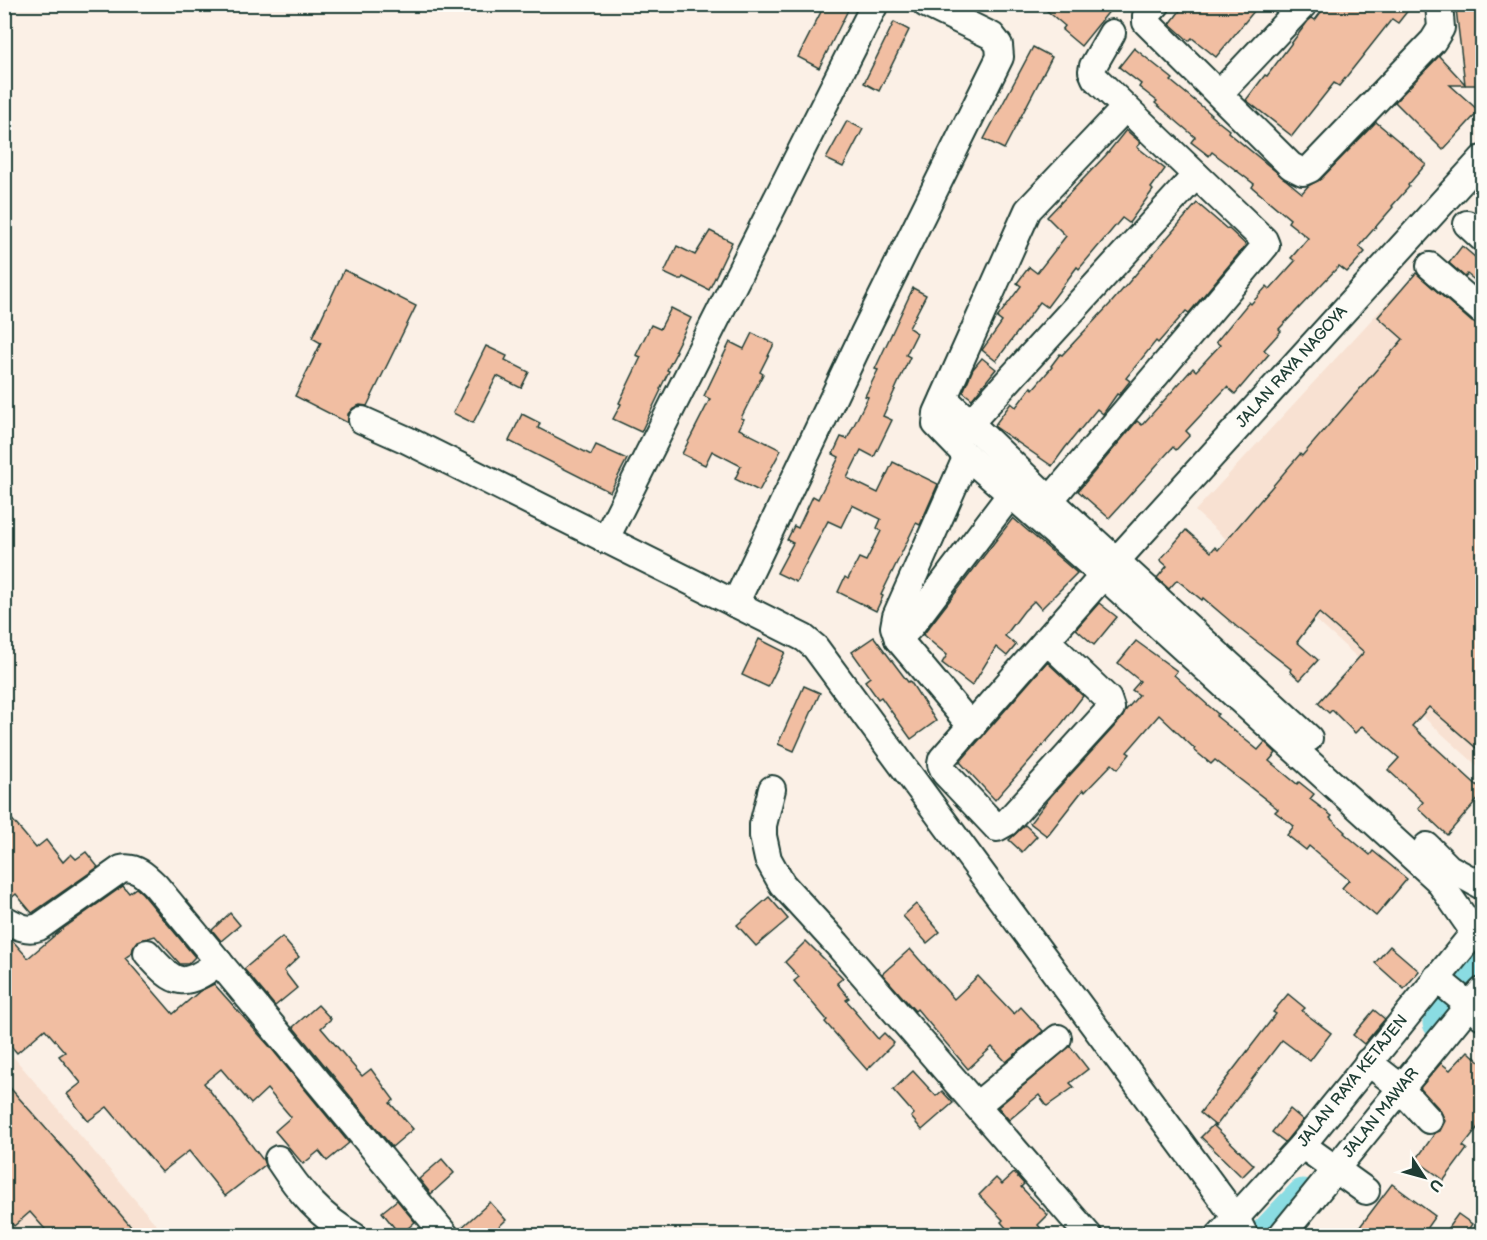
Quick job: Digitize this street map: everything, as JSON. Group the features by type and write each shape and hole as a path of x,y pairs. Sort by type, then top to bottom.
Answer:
{"street":[{"path":"604,540 875,4"},
{"path":"735,604 864,333 1000,57 1000,48 994,38 926,4"},
{"path":"1157,4 1146,16 1146,22 1292,166 1303,172 1307,171 1433,41 1441,28 1439,4"},
{"path":"1219,94 1304,4"},
{"path":"1043,509 1266,245 1264,240 1097,80 1092,71 1101,49 1112,33"},
{"path":"1043,509 1010,495 963,441 944,398 1028,210 1125,108"},
{"name":"JALAN RAYA NAGOYA","path":"1046,640 1108,699 1111,708 1001,828 992,824 942,768 941,764 946,755 972,727 1046,640 1110,568 1482,159"},
{"path":"972,727 898,639 894,627 896,616 963,441 1196,175"},
{"path":"1430,266 1482,311"},
{"path":"362,420 407,440 804,638 815,647 1236,1230"},
{"path":"963,441 1110,568 1443,874 1482,886"},
{"path":"898,639 910,627 1010,495"},
{"path":"772,789 763,825 763,836 766,853 776,876 1089,1236"},
{"path":"4,919 31,930 39,927 121,869 131,868 148,878 446,1236"},
{"path":"1443,874 1448,891 1478,927"},
{"name":"JALAN RAYA KETAJEN","path":"1236,1230 1320,1157 1384,1075 1439,980 1478,927"},
{"path":"147,953 171,977 184,981 197,978 219,962"},
{"path":"1439,980 1474,1003"},
{"name":"JALAN MAWAR","path":"1281,1236 1320,1157 1384,1075 1474,1003"},
{"path":"977,1105 1058,1038"},
{"path":"1384,1075 1429,1120"},
{"path":"1320,1157 1366,1191"},
{"path":"278,1159 297,1187 316,1209 338,1227 354,1236"}],"shaded area":[{"path":"1397,292 1482,364 1482,770 1195,511"},
{"path":"5,1047 165,1235 5,1235"}],"building":[{"path":"825,4 851,4 819,68 798,57"},
{"path":"1039,4 1115,4 1081,46 1062,30 1065,26"},
{"path":"1185,4 1260,4 1216,57 1192,38 1189,41 1170,24"},
{"path":"1327,4 1413,4 1398,23 1392,19 1339,86 1334,83 1292,136 1246,100 1308,21 1312,18 1315,20"},
{"path":"1482,6 1482,85 1450,85 1479,111 1443,150 1395,102 1439,56 1465,84 1456,9"},
{"path":"894,22 909,30 879,91 864,83"},
{"path":"1033,47 1052,57 1004,149 984,139"},
{"path":"1134,48 1173,79 1171,81 1229,130 1228,132 1302,193 1308,186 1321,179 1376,122 1426,164 1359,246 1365,252 1347,272 1339,266 1279,329 1281,331 1264,350 1269,354 1235,394 1227,387 1186,431 1190,435 1176,450 1173,447 1109,518 1078,491 1137,421 1142,425 1193,368 1196,371 1220,345 1216,342 1249,302 1251,304 1267,286 1270,289 1295,261 1291,258 1308,238 1288,222 1290,219 1252,187 1254,184 1212,152 1209,156 1191,142 1195,137 1155,103 1157,101 1139,87 1141,84 1119,67"},
{"path":"847,121 863,129 843,167 826,159"},
{"path":"1126,130 1141,143 1137,147 1165,169 1129,223 1122,218 1079,269 1077,267 1047,307 1040,302 996,361 982,350 1002,322 997,318 1021,286 1017,283 1029,267 1037,273 1066,236 1047,217 1106,155"},
{"path":"1197,203 1246,245 1189,313 1186,311 1158,343 1156,341 1126,378 1130,381 1119,395 1117,394 1103,414 1097,409 1052,466 994,426 1011,403 1016,407 1031,387 1033,389 1060,354 1062,355 1111,303"},
{"path":"710,231 732,242 709,290 683,277 677,279 664,273 677,246 695,255"},
{"path":"1462,246 1482,263 1482,286 1467,274 1465,277 1449,263"},
{"path":"344,270 416,306 367,406 360,405 353,408 348,414 348,423 295,396 321,343 312,338"},
{"path":"1416,273 1472,322 1482,326 1482,753 1429,707 1412,726 1482,790 1482,795 1447,835 1418,808 1423,802 1388,770 1399,758 1362,726 1355,733 1332,710 1329,713 1318,703 1364,652 1319,613 1297,642 1318,660 1300,680 1290,671 1291,669 1203,598 1202,600 1177,580 1169,589 1157,578 1167,566 1160,560 1186,530 1211,552 1215,547 1218,550 1403,339 1378,317"},
{"path":"913,288 926,295 909,328 917,333 906,355 910,357 883,416 892,420 874,457 861,450 847,478 878,493 893,462 938,484 920,525 916,523 881,595 883,596 876,611 838,592 845,577 848,579 859,558 866,561 881,531 877,528 881,519 852,505 841,527 828,521 796,582 777,573 793,543 787,540 794,526 798,528 813,496 818,499 839,457 833,454 841,437 847,439 868,397 865,396 878,370 875,369"},
{"path":"671,308 691,318 641,432 613,419 641,357 636,355 651,325 660,329"},
{"path":"752,333 774,344 760,372 763,374 741,418 744,419 739,429 781,450 759,491 735,479 741,466 712,451 705,465 682,454 710,399 704,396 730,342 744,349"},
{"path":"486,346 507,356 505,360 529,372 521,388 497,376 473,423 453,413"},
{"path":"982,358 996,369 972,399 963,392 973,369"},
{"path":"522,414 540,423 538,428 591,455 596,445 627,459 610,492 509,441"},
{"path":"1013,518 1077,573 1041,609 1034,601 1024,611 1005,636 1016,645 1007,656 996,647 972,686 942,663 947,655 923,635"},
{"path":"1099,603 1117,617 1094,645 1076,629"},
{"path":"874,637 908,682 910,681 936,721 911,739 881,697 878,699 865,681 870,677 852,652"},
{"path":"759,639 785,652 768,687 742,675"},
{"path":"1136,641 1177,671 1174,675 1218,714 1216,716 1258,750 1265,742 1276,753 1269,761 1297,784 1299,782 1314,794 1310,799 1332,816 1330,818 1344,833 1370,855 1373,851 1407,879 1376,916 1342,888 1349,880 1309,846 1306,850 1287,835 1294,826 1275,812 1278,809 1215,760 1211,764 1159,715 1127,752 1130,754 1118,769 1112,764 1085,792 1083,790 1047,836 1030,823 1051,796 1122,718 1139,695 1132,690 1140,681 1118,663"},
{"path":"1047,662 1083,696 1060,726 995,800 960,762"},
{"path":"804,686 820,693 794,751 778,744"},
{"path":"4,810 36,848 46,840 63,862 71,854 76,859 86,852 98,867 32,913 16,894 4,904"},
{"path":"1025,825 1037,836 1022,852 1009,840"},
{"path":"123,886 129,893 136,888 142,893 195,957 188,964 180,964 155,936 138,941 132,953 125,958 173,1014 200,991 214,984 271,1048 349,1143 327,1161 319,1151 303,1164 275,1131 291,1117 267,1089 251,1104 221,1069 204,1083 265,1165 225,1196 189,1151 162,1172 107,1107 88,1121 67,1094 81,1083 59,1056 65,1052 45,1029 17,1053 4,1038 4,936 12,940 28,958 61,930"},
{"path":"769,897 788,919 756,946 737,925"},
{"path":"916,904 940,932 927,943 903,916"},
{"path":"230,913 240,925 221,941 212,930"},
{"path":"282,937 299,957 284,971 297,988 275,1006 244,969"},
{"path":"806,941 843,978 837,983 849,998 846,1000 878,1039 884,1033 894,1043 867,1070 825,1022 827,1020 794,981 799,977 785,962"},
{"path":"1390,946 1419,971 1404,989 1375,963"},
{"path":"910,949 954,999 978,976 1014,1014 1021,1007 1043,1031 1006,1062 992,1047 968,1069 917,1009 915,1011 882,974"},
{"path":"1288,994 1305,1008 1302,1011 1331,1033 1310,1061 1282,1040 1216,1126 1200,1113 1276,1014 1273,1012"},
{"path":"318,1005 331,1019 321,1028 362,1076 371,1069 394,1100 390,1103 413,1129 392,1147 293,1027"},
{"path":"1374,1010 1385,1019 1364,1044 1353,1035"},
{"path":"1070,1046 1088,1069 1070,1083 1074,1087 1047,1106 1039,1095 1009,1120 998,1107"},
{"path":"1468,1051 1482,1064 1482,1122 1463,1146 1467,1149 1444,1180 1416,1160 1435,1133 1440,1131 1445,1121 1440,1110 1420,1088 1441,1063 1450,1070"},
{"path":"913,1071 936,1096 942,1091 953,1103 922,1130 911,1117 914,1114 893,1090"},
{"path":"4,1081 139,1236 51,1236 30,1212 14,1226 4,1215"},
{"path":"1290,1109 1303,1120 1285,1142 1272,1132"},
{"path":"1213,1125 1254,1165 1242,1177 1201,1137"},
{"path":"442,1159 454,1173 431,1194 419,1179"},
{"path":"1014,1173 1024,1184 1021,1187 1048,1215 1038,1225 1048,1236 1013,1236 1001,1222 1003,1220 979,1195 996,1178 1002,1184"},
{"path":"1392,1184 1435,1216 1421,1236 1353,1236"},
{"path":"397,1200 415,1222 400,1235 382,1212"},
{"path":"490,1202 506,1220 489,1236 461,1236 459,1230"},
{"path":"1458,1214 1472,1224 1464,1236 1442,1236"}],"waterway":[{"path":"1439,1023 1482,967"},
{"path":"1264,1236 1303,1195"}]}
